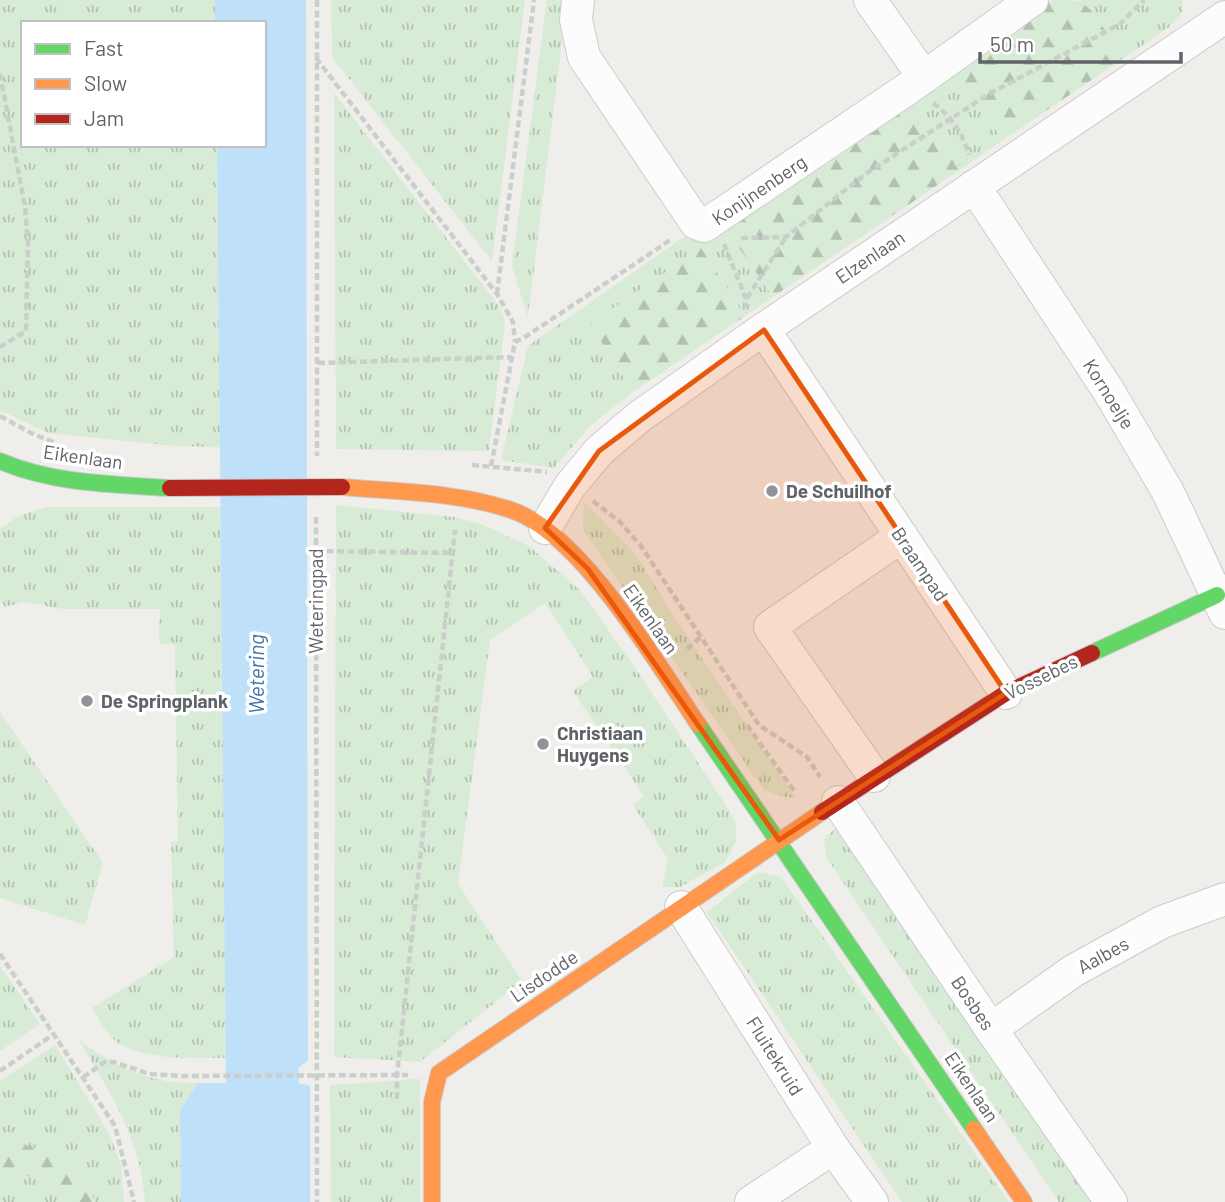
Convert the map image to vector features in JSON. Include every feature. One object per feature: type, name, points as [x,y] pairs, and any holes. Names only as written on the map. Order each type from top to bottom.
[{"type":"street","name":"Konijnenberg","points":[[578,0],[576,20],[584,57],[710,228],[1032,0]]},
{"type":"street","points":[[870,0],[917,81]]},
{"type":"street","name":"Elzenlaan","points":[[545,528],[570,486],[599,452],[639,417],[1217,19]]},
{"type":"street","name":"Kornoelje","points":[[974,186],[1108,390],[1168,492],[1221,604]]},
{"type":"street","name":"Braampad","points":[[758,334],[902,536],[1006,693]]},
{"type":"street","name":"Eikenlaan","points":[[0,461],[15,468],[77,481],[170,488],[342,487],[460,498],[513,510],[545,528],[588,569],[628,621],[1024,1202]]},
{"type":"street","points":[[874,776],[770,627],[902,536]]},
{"type":"street","name":"Vossebes","points":[[779,841],[874,776],[1006,693],[1221,604]]},
{"type":"street","name":"Bosbes","points":[[826,810],[990,1029],[1111,1202]]},
{"type":"street","name":"Lisdodde","points":[[439,1073],[779,841]]},
{"type":"street","name":"Aalbes","points":[[990,1029],[1073,971],[1107,952],[1162,922],[1225,899]]},
{"type":"street","name":"Fluitekruid","points":[[681,908],[834,1148],[872,1202]]},
{"type":"street","points":[[432,1202],[432,1102],[439,1073]]},
{"type":"street","points":[[751,1202],[834,1148]]},
{"type":"path","points":[[317,0],[317,457]]},
{"type":"path","points":[[497,294],[534,0]]},
{"type":"path","points":[[746,299],[786,237],[867,173],[989,94],[1120,24],[1144,0]]},
{"type":"path","points":[[317,58],[497,294],[513,322],[515,342],[492,466]]},
{"type":"path","points":[[0,75],[25,207],[28,243],[26,331],[0,347]]},
{"type":"path","points":[[917,81],[961,132],[975,171],[974,186]]},
{"type":"path","points":[[515,342],[710,228],[786,237]]},
{"type":"path","points":[[710,228],[746,299],[746,321],[758,334]]},
{"type":"path","points":[[318,363],[511,357]]},
{"type":"path","points":[[397,1101],[397,1076],[460,498]]},
{"type":"path","name":"Weteringpad","points":[[316,511],[317,1202]]},
{"type":"path","points":[[316,551],[452,553]]},
{"type":"path","points":[[678,657],[702,636]]},
{"type":"path","points":[[747,724],[826,810]]},
{"type":"path","points":[[0,954],[116,1126],[134,1202]]},
{"type":"path","points":[[0,1071],[54,1034]]},
{"type":"path","points":[[83,1077],[106,1062],[114,1062],[149,1074],[397,1076],[439,1073]]},
{"type":"highlighted area","points":[[764,330],[1006,693],[779,840],[588,569],[545,528],[599,451]]},
{"type":"green space","points":[[0,0],[215,0],[215,21],[21,21],[21,147],[217,147],[220,447],[174,446],[48,433],[0,410]]},
{"type":"green space","points":[[331,0],[525,0],[492,261],[332,57]]},
{"type":"green space","points":[[547,0],[567,0],[528,317],[512,266]]},
{"type":"green space","points":[[1052,0],[1077,1],[1087,7],[1104,28],[1118,62],[1003,140],[951,68]]},
{"type":"green space","points":[[1077,0],[1183,0],[1182,12],[1169,27],[1118,62],[1102,28]]},
{"type":"green space","points":[[951,68],[1003,140],[961,169],[910,95]]},
{"type":"green space","points":[[334,93],[500,307],[505,323],[489,451],[336,449]]},
{"type":"green space","points":[[910,95],[961,169],[773,297],[722,223]]},
{"type":"green space","points":[[722,223],[773,297],[745,316],[701,248],[590,324],[633,392],[590,426],[554,468],[501,460],[528,346],[691,232]]},
{"type":"green space","points":[[701,248],[745,316],[633,392],[590,324]]},
{"type":"green space","points":[[584,502],[636,555],[671,612],[796,798],[764,790],[583,530]]},
{"type":"green space","points":[[336,505],[454,517],[481,524],[529,546],[580,590],[636,669],[736,823],[736,841],[725,862],[680,887],[662,887],[668,859],[633,805],[644,796],[573,691],[593,677],[545,603],[490,640],[458,884],[522,981],[420,1062],[334,1057]]},
{"type":"green space","points":[[46,507],[221,507],[226,1058],[174,1057],[135,1051],[113,1039],[92,1008],[174,957],[171,842],[178,841],[175,645],[159,643],[160,609],[63,609],[24,602],[5,607],[0,599],[0,529],[20,515]]},
{"type":"green space","points":[[0,712],[103,863],[85,925],[0,898]]},
{"type":"green space","points":[[837,827],[1101,1202],[1059,1202],[826,857],[824,839]]},
{"type":"green space","points":[[758,872],[781,877],[1009,1202],[902,1202],[707,912]]},
{"type":"green space","points":[[0,966],[40,1024],[0,1051]]},
{"type":"green space","points":[[78,1039],[134,1072],[164,1081],[198,1083],[180,1110],[181,1202],[145,1202],[137,1157],[122,1117]]},
{"type":"green space","points":[[55,1045],[110,1135],[121,1166],[124,1202],[95,1202],[89,1188],[31,1146],[0,1141],[0,1081]]},
{"type":"green space","points":[[420,1079],[420,1202],[331,1202],[330,1085]]},
{"type":"green space","points":[[0,1141],[31,1146],[69,1169],[89,1188],[95,1202],[72,1202],[58,1188],[49,1184],[0,1171]]},
{"type":"green space","points":[[0,1171],[49,1184],[58,1188],[72,1202],[0,1202]]},
{"type":"water","name":"Wetering","points":[[215,0],[306,0],[308,1061],[298,1068],[299,1083],[310,1086],[310,1202],[181,1202],[180,1110],[198,1083],[226,1083],[217,147],[266,147],[266,21],[215,21]]},
{"type":"traffic: fast","points":[[0,461],[20,469],[62,479],[170,488]]},
{"type":"traffic: fast","points":[[1092,653],[1217,595]]},
{"type":"traffic: fast","points":[[698,724],[974,1129]]},
{"type":"traffic: slow","points":[[342,487],[470,500],[511,510],[537,523],[564,544],[615,603],[698,724]]},
{"type":"traffic: slow","points":[[432,1202],[432,1102],[439,1073],[822,812]]},
{"type":"traffic: slow","points":[[974,1129],[1024,1202]]},
{"type":"traffic: jam","points":[[170,488],[342,487]]},
{"type":"traffic: jam","points":[[822,812],[1006,693],[1092,653]]},
{"type":"place","name":"De Schuilhof","points":[[772,491]]},
{"type":"place","name":"De Springplank","points":[[87,701]]},
{"type":"place","name":"Christiaan Huygens","points":[[543,744]]}]
